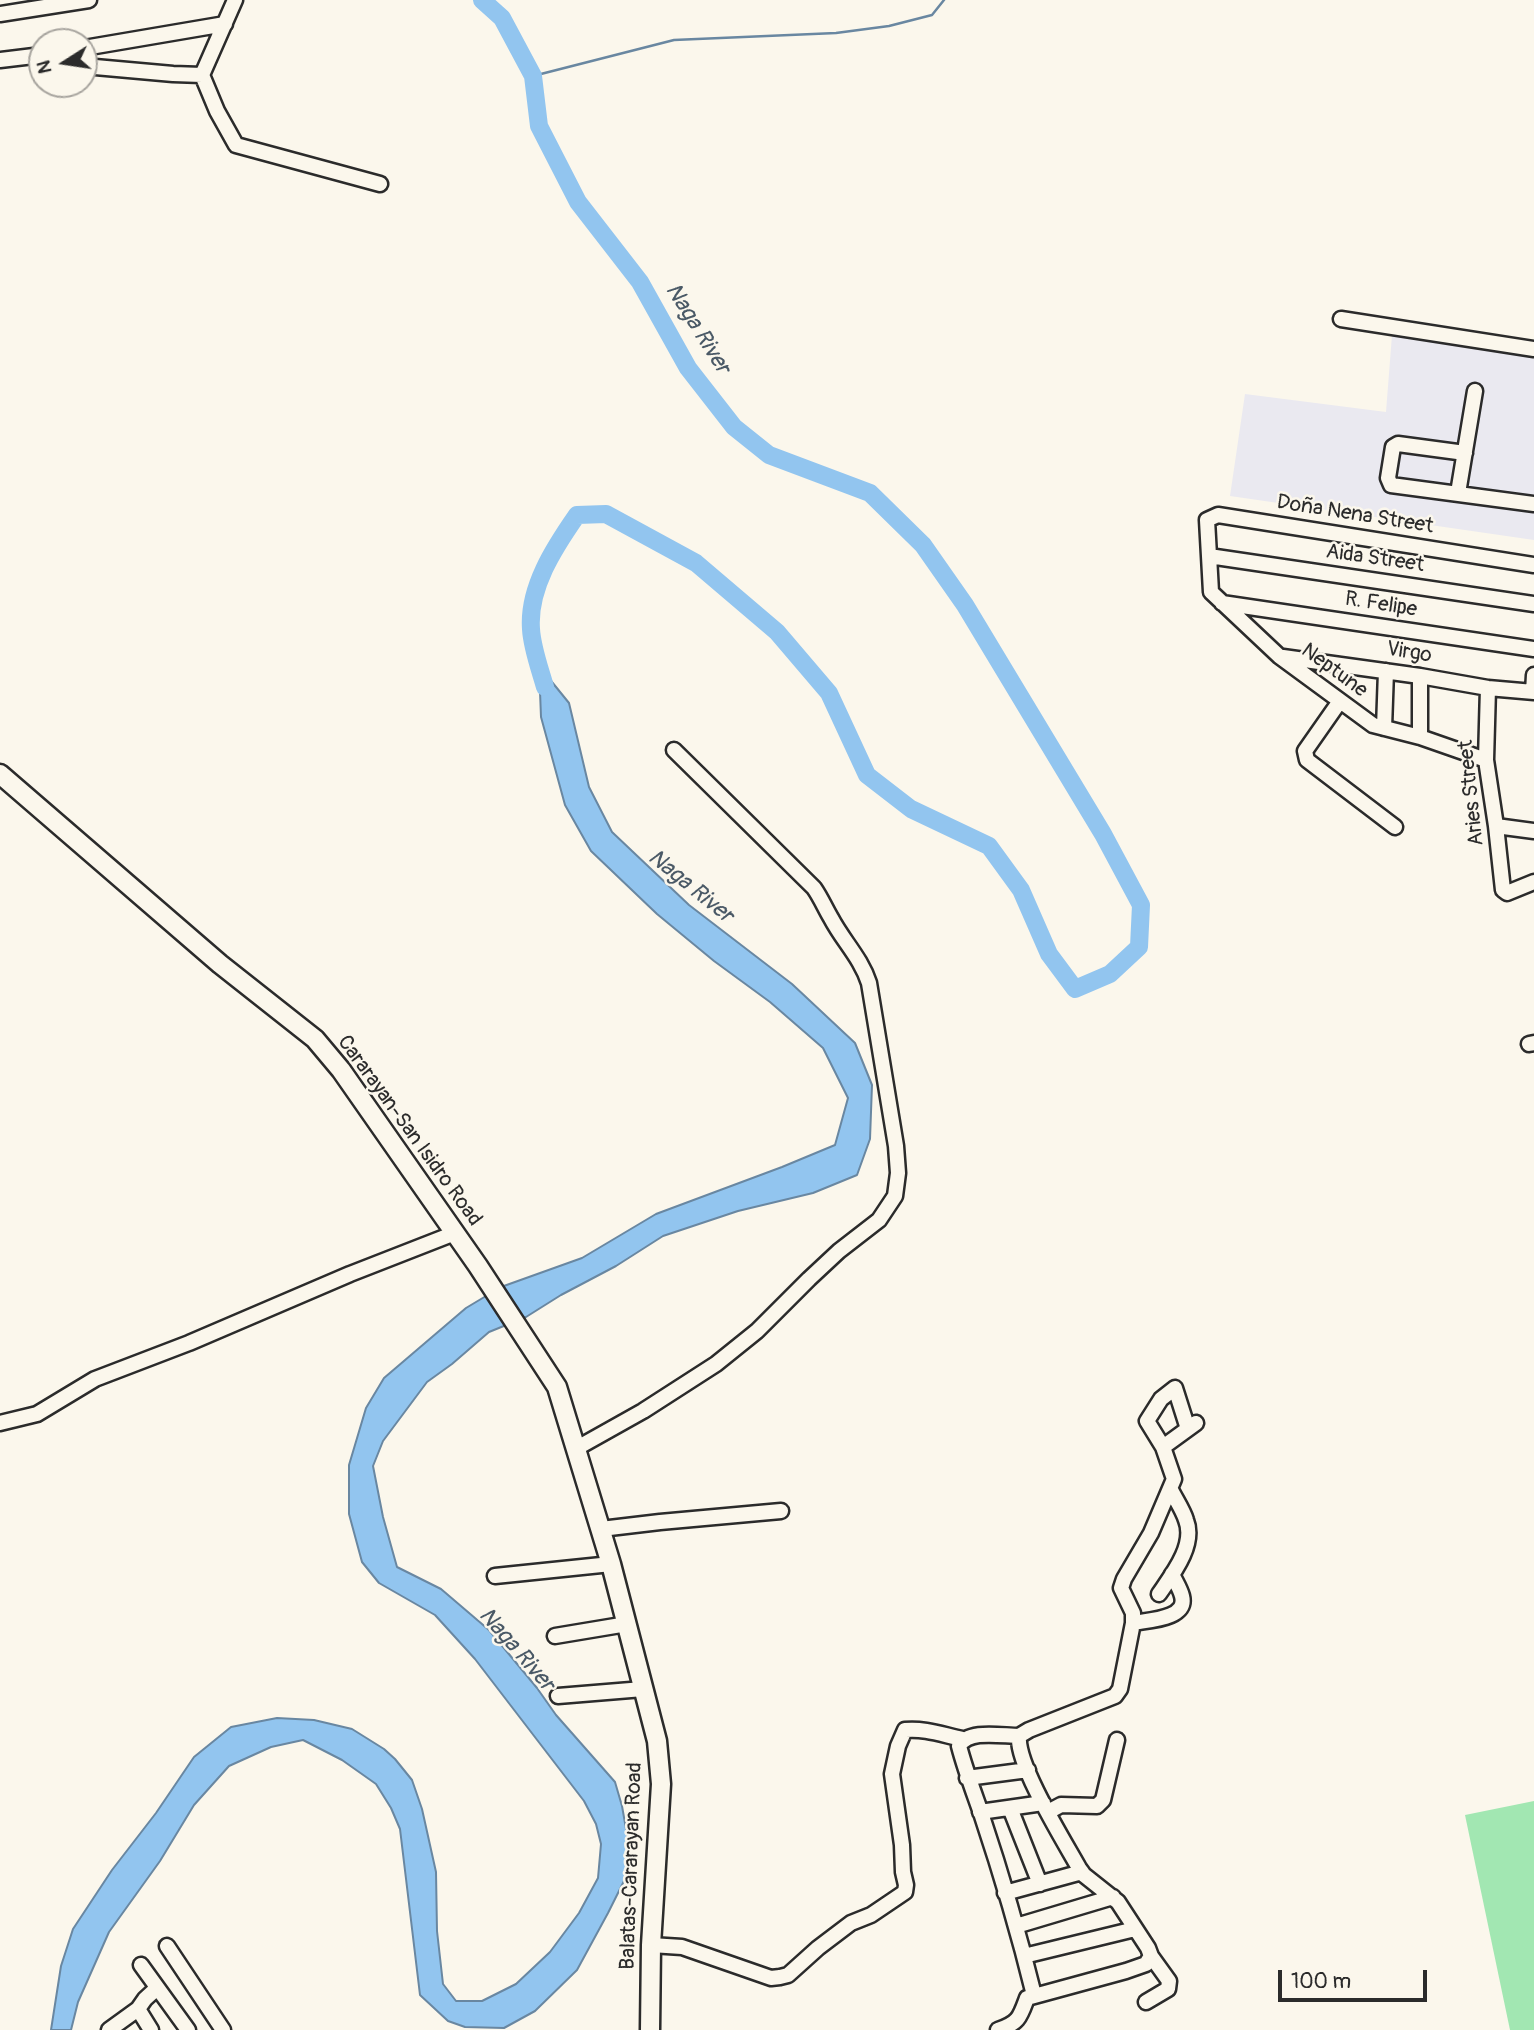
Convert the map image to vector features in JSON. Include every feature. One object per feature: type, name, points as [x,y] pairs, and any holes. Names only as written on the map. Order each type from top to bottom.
[{"type":"main road","name":"Cararayan-San Isidro Road","points":[[0,774],[220,964],[314,1039],[341,1070],[478,1266],[557,1387],[601,1529],[627,1625]]},
{"type":"main road","name":"Balatas-Cararayan Road","points":[[627,1625],[657,1741],[661,1784],[651,1945],[650,2030]]},
{"type":"street","points":[[0,14],[89,0]]},
{"type":"street","points":[[235,0],[202,75],[217,111],[236,145],[380,184]]},
{"type":"street","points":[[98,46],[225,24]]},
{"type":"street","points":[[0,60],[28,56]]},
{"type":"street","points":[[98,67],[202,75]]},
{"type":"street","points":[[1341,319],[1534,349]]},
{"type":"street","points":[[1458,493],[1475,391]]},
{"type":"street","points":[[1465,453],[1398,444],[1393,447],[1388,478],[1391,485],[1534,504]]},
{"type":"street","name":"Doña Nena Street","points":[[1209,556],[1207,520],[1218,515],[1534,565]]},
{"type":"street","name":"Neptune","points":[[1209,556],[1211,592],[1279,656],[1340,701],[1373,725],[1420,737],[1486,760]]},
{"type":"street","name":"Aida Street","points":[[1209,556],[1534,604]]},
{"type":"street","name":"R. Felipe","points":[[1222,603],[1534,649]]},
{"type":"street","name":"Virgo","points":[[1279,656],[1488,688],[1533,692]]},
{"type":"street","points":[[1384,728],[1386,671]]},
{"type":"street","points":[[1420,676],[1420,737]]},
{"type":"street","points":[[1533,692],[1534,676]]},
{"type":"street","name":"Aries Street","points":[[1488,688],[1486,760],[1503,890],[1507,893],[1534,882]]},
{"type":"street","points":[[1340,701],[1305,751],[1307,760],[1395,827]]},
{"type":"street","points":[[577,1448],[643,1411],[716,1364],[757,1331],[809,1279],[879,1220],[895,1196],[898,1173],[892,1113],[869,983],[863,967],[814,888],[674,750]]},
{"type":"street","points":[[1496,826],[1534,831]]},
{"type":"street","points":[[0,1423],[37,1414],[95,1378],[189,1343],[350,1274],[455,1233]]},
{"type":"street","points":[[651,1945],[682,1947],[771,1978],[788,1975],[851,1923],[871,1915],[905,1892],[902,1845],[892,1774],[898,1746],[905,1730],[931,1731],[963,1739],[972,1736],[1019,1736],[1115,1696],[1120,1689],[1133,1623],[1133,1614],[1121,1588],[1151,1533],[1174,1479],[1163,1447],[1147,1421],[1161,1399],[1175,1388],[1192,1426],[1163,1447]]},
{"type":"street","points":[[1159,1594],[1172,1574],[1189,1533],[1187,1521],[1171,1490]]},
{"type":"street","points":[[601,1529],[781,1511]]},
{"type":"street","points":[[495,1577],[611,1564]]},
{"type":"street","points":[[1133,1623],[1172,1616],[1181,1608],[1183,1598],[1172,1574]]},
{"type":"street","points":[[555,1636],[627,1625]]},
{"type":"street","points":[[558,1696],[643,1689]]},
{"type":"street","points":[[1019,1736],[1018,1745],[1028,1770],[1082,1872],[1118,1902],[1169,1981],[1168,1989],[1146,2002]]},
{"type":"street","points":[[963,1739],[958,1746],[1016,1926],[1034,1995]]},
{"type":"street","points":[[980,1812],[1061,1805],[1097,1806],[1103,1800],[1117,1740]]},
{"type":"street","points":[[967,1778],[1028,1770]]},
{"type":"street","points":[[1010,1808],[1040,1884]]},
{"type":"street","points":[[1005,1893],[1082,1872]]},
{"type":"street","points":[[1016,1926],[1113,1897]]},
{"type":"street","points":[[1024,1956],[1135,1929]]},
{"type":"street","points":[[167,1946],[223,2030]]},
{"type":"street","points":[[998,2030],[1011,2026],[1021,2016],[1027,1998],[1126,1971],[1146,1964],[1151,1956]]},
{"type":"street","points":[[141,1965],[188,2030]]},
{"type":"street","points":[[109,2030],[138,2009],[145,1998],[158,1988]]},
{"type":"street","points":[[138,2009],[151,2030]]},
{"type":"shaded area","points":[[1392,335],[1534,358],[1534,540],[1230,496],[1245,394],[1386,412]]},
{"type":"green space","points":[[1534,1801],[1534,2030],[1510,2030],[1465,1815]]},
{"type":"water","points":[[539,666],[569,703],[589,787],[612,832],[689,905],[792,984],[855,1043],[872,1085],[870,1139],[857,1175],[813,1193],[738,1211],[663,1236],[526,1317],[489,1332],[427,1382],[383,1441],[373,1466],[397,1567],[441,1589],[489,1630],[556,1715],[615,1782],[628,1840],[630,1869],[577,1970],[535,2011],[504,2028],[465,2027],[448,2021],[420,1995],[400,1829],[376,1784],[342,1760],[303,1740],[271,1747],[229,1766],[194,1805],[160,1861],[109,1932],[78,2002],[71,2030],[51,2030],[61,1966],[73,1929],[194,1757],[231,1727],[277,1718],[314,1720],[352,1729],[395,1759],[412,1780],[422,1809],[436,1872],[437,1931],[443,1984],[456,2001],[482,2001],[516,1984],[550,1952],[579,1913],[598,1878],[601,1844],[596,1824],[584,1801],[475,1659],[435,1615],[379,1583],[362,1562],[349,1514],[349,1465],[366,1408],[384,1378],[466,1308],[501,1287],[582,1258],[656,1214],[835,1145],[848,1098],[823,1048],[770,1002],[657,914],[591,851],[565,805],[541,717]]},
{"type":"waterway","name":"Naga River","points":[[482,0],[502,18],[533,76],[539,126],[578,202],[640,282],[688,368],[734,427],[769,455],[870,493],[923,545],[965,605],[1103,834],[1141,905],[1139,947],[1110,974],[1075,989],[1049,954],[1021,890],[989,846],[911,809],[867,775],[829,693],[777,632],[696,563],[606,514],[577,515],[544,569],[538,584],[531,614],[531,629],[545,687]]},
{"type":"waterway","points":[[533,76],[674,40],[836,33],[889,26],[932,15],[944,0]]}]
